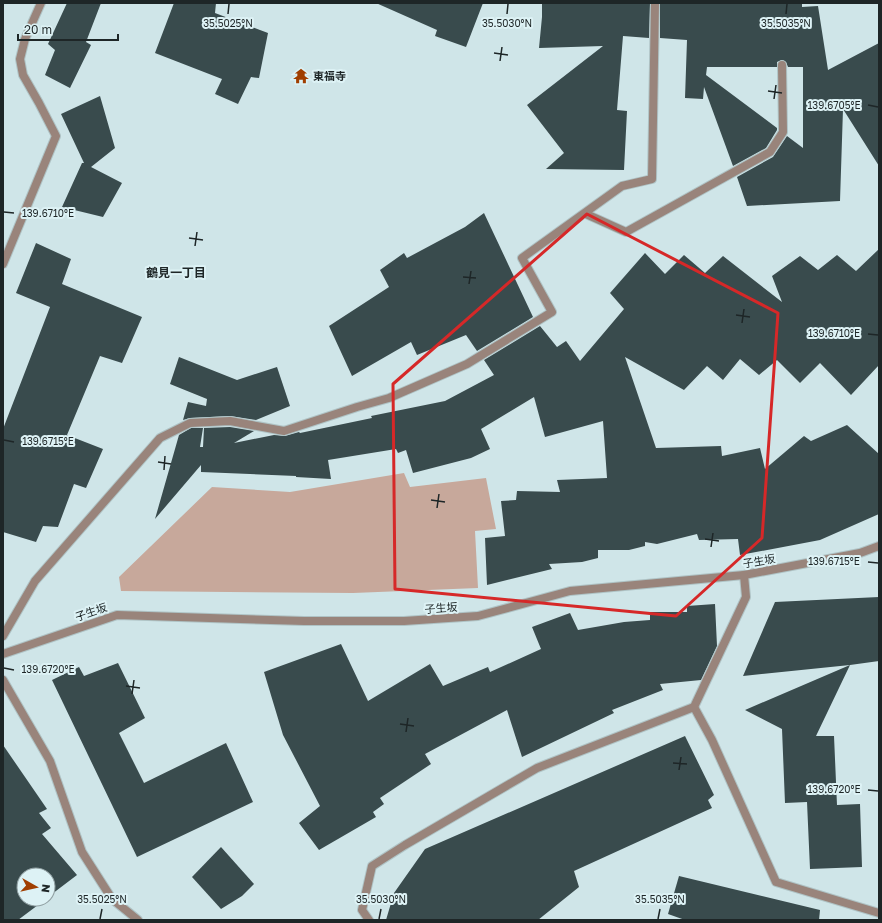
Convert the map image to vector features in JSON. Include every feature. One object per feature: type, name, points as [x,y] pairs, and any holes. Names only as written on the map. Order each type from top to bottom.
[{"type":"street","points":[[3,264],[56,136],[39,103],[22,75],[20,59],[25,39],[41,3]]},
{"type":"street","points":[[3,636],[35,581],[160,438],[190,423],[230,421],[284,431],[356,407],[389,398],[467,364],[552,312],[522,258],[586,214],[622,186],[652,179],[655,3]]},
{"type":"street","points":[[586,214],[626,232],[770,152],[782,132],[782,66]]},
{"type":"street","name":"子生坂","points":[[3,654],[118,615],[304,621],[404,621],[478,616],[570,591],[744,575],[860,553],[879,546]]},
{"type":"street","points":[[369,920],[362,910],[372,866],[405,845],[537,768],[694,707],[746,597],[744,575]]},
{"type":"street","points":[[3,680],[50,761],[82,852],[112,899],[138,920]]},
{"type":"street","points":[[694,707],[712,740],[776,882],[879,913]]},
{"type":"highlighted area","points":[[587,214],[778,313],[762,538],[676,616],[395,589],[393,384]]},
{"type":"shaded area","points":[[404,473],[410,487],[486,478],[496,529],[475,531],[478,588],[353,593],[121,591],[119,577],[212,487],[290,492]]},
{"type":"building","points":[[67,3],[101,3],[86,42],[91,45],[70,88],[45,75],[55,50],[48,44]]},
{"type":"building","points":[[174,3],[216,3],[215,13],[268,33],[259,78],[251,77],[238,104],[215,94],[222,79],[155,53]]},
{"type":"building","points":[[376,3],[483,3],[466,47],[435,36],[437,30]]},
{"type":"building","points":[[542,3],[650,3],[649,38],[623,36],[617,110],[627,111],[624,170],[546,169],[564,153],[527,105],[603,46],[539,48]]},
{"type":"building","points":[[660,3],[802,3],[802,7],[818,6],[828,70],[879,43],[879,166],[843,109],[840,201],[747,206],[737,177],[773,157],[787,136],[803,148],[803,67],[788,67],[786,62],[782,60],[777,62],[777,67],[707,67],[706,75],[777,128],[766,148],[733,166],[704,87],[703,99],[685,98],[687,40],[660,38]]},
{"type":"building","points":[[100,96],[115,148],[91,167],[122,183],[103,217],[62,207],[82,163],[84,163],[61,114]]},
{"type":"building","points":[[484,213],[533,317],[477,351],[466,335],[417,355],[411,342],[352,376],[329,326],[389,287],[380,270],[404,253],[407,258],[465,227]]},
{"type":"building","points":[[36,243],[71,259],[62,284],[142,317],[122,363],[100,356],[67,435],[103,449],[86,488],[74,484],[58,527],[43,526],[36,542],[3,532],[3,429],[50,307],[16,293]]},
{"type":"building","points":[[879,249],[879,365],[851,395],[820,363],[800,383],[777,360],[759,375],[740,359],[723,380],[707,366],[684,390],[625,357],[656,448],[721,446],[722,456],[760,448],[765,469],[804,436],[811,441],[847,425],[879,454],[879,514],[820,540],[740,555],[738,539],[699,540],[697,534],[657,544],[645,542],[645,546],[629,550],[598,550],[598,558],[582,562],[549,564],[552,569],[487,585],[485,538],[505,536],[501,501],[516,500],[517,491],[560,492],[557,480],[607,478],[603,421],[545,437],[534,397],[481,429],[490,449],[471,458],[413,473],[406,450],[398,453],[396,449],[328,460],[331,479],[201,472],[201,465],[155,519],[179,435],[191,428],[203,428],[200,447],[203,447],[204,428],[230,427],[254,431],[234,443],[274,435],[285,436],[445,401],[494,375],[484,360],[540,326],[557,347],[566,341],[580,361],[624,309],[610,293],[645,253],[665,274],[684,255],[705,273],[723,256],[782,302],[772,276],[800,256],[818,270],[837,255],[856,271]]},
{"type":"building","points":[[179,357],[237,380],[277,367],[290,406],[256,420],[230,416],[190,418],[183,420],[188,402],[206,406],[207,399],[170,384]]},
{"type":"building","points":[[879,597],[879,661],[743,676],[775,602]]},
{"type":"building","points":[[715,604],[717,646],[701,680],[660,684],[663,690],[612,710],[614,713],[522,757],[507,710],[425,754],[431,764],[380,798],[384,804],[373,812],[376,817],[319,850],[299,823],[320,806],[283,735],[264,672],[341,644],[368,701],[430,664],[443,686],[488,667],[490,672],[541,649],[532,627],[570,613],[578,630],[624,622],[650,620],[650,612],[687,612],[687,606]]},
{"type":"building","points":[[118,663],[145,718],[119,733],[144,783],[226,743],[253,802],[137,857],[52,680],[79,667],[84,676]]},
{"type":"building","points":[[850,665],[816,736],[834,736],[837,805],[860,804],[862,867],[810,869],[807,802],[785,803],[782,729],[745,710]]},
{"type":"building","points":[[685,736],[714,795],[708,800],[712,808],[574,871],[579,887],[538,920],[386,920],[394,893],[425,849]]},
{"type":"building","points":[[3,745],[47,809],[39,813],[51,828],[42,834],[77,875],[56,891],[56,867],[16,867],[16,907],[35,907],[18,920],[3,920]]},
{"type":"building","points":[[221,847],[254,884],[242,896],[221,909],[192,877]]},
{"type":"building","points":[[679,876],[820,910],[819,920],[685,920],[668,914]]},
{"type":"place","name":"東福寺","points":[[301,76]]},
{"type":"district","name":"鶴見一丁目","points":[[176,273]]}]
